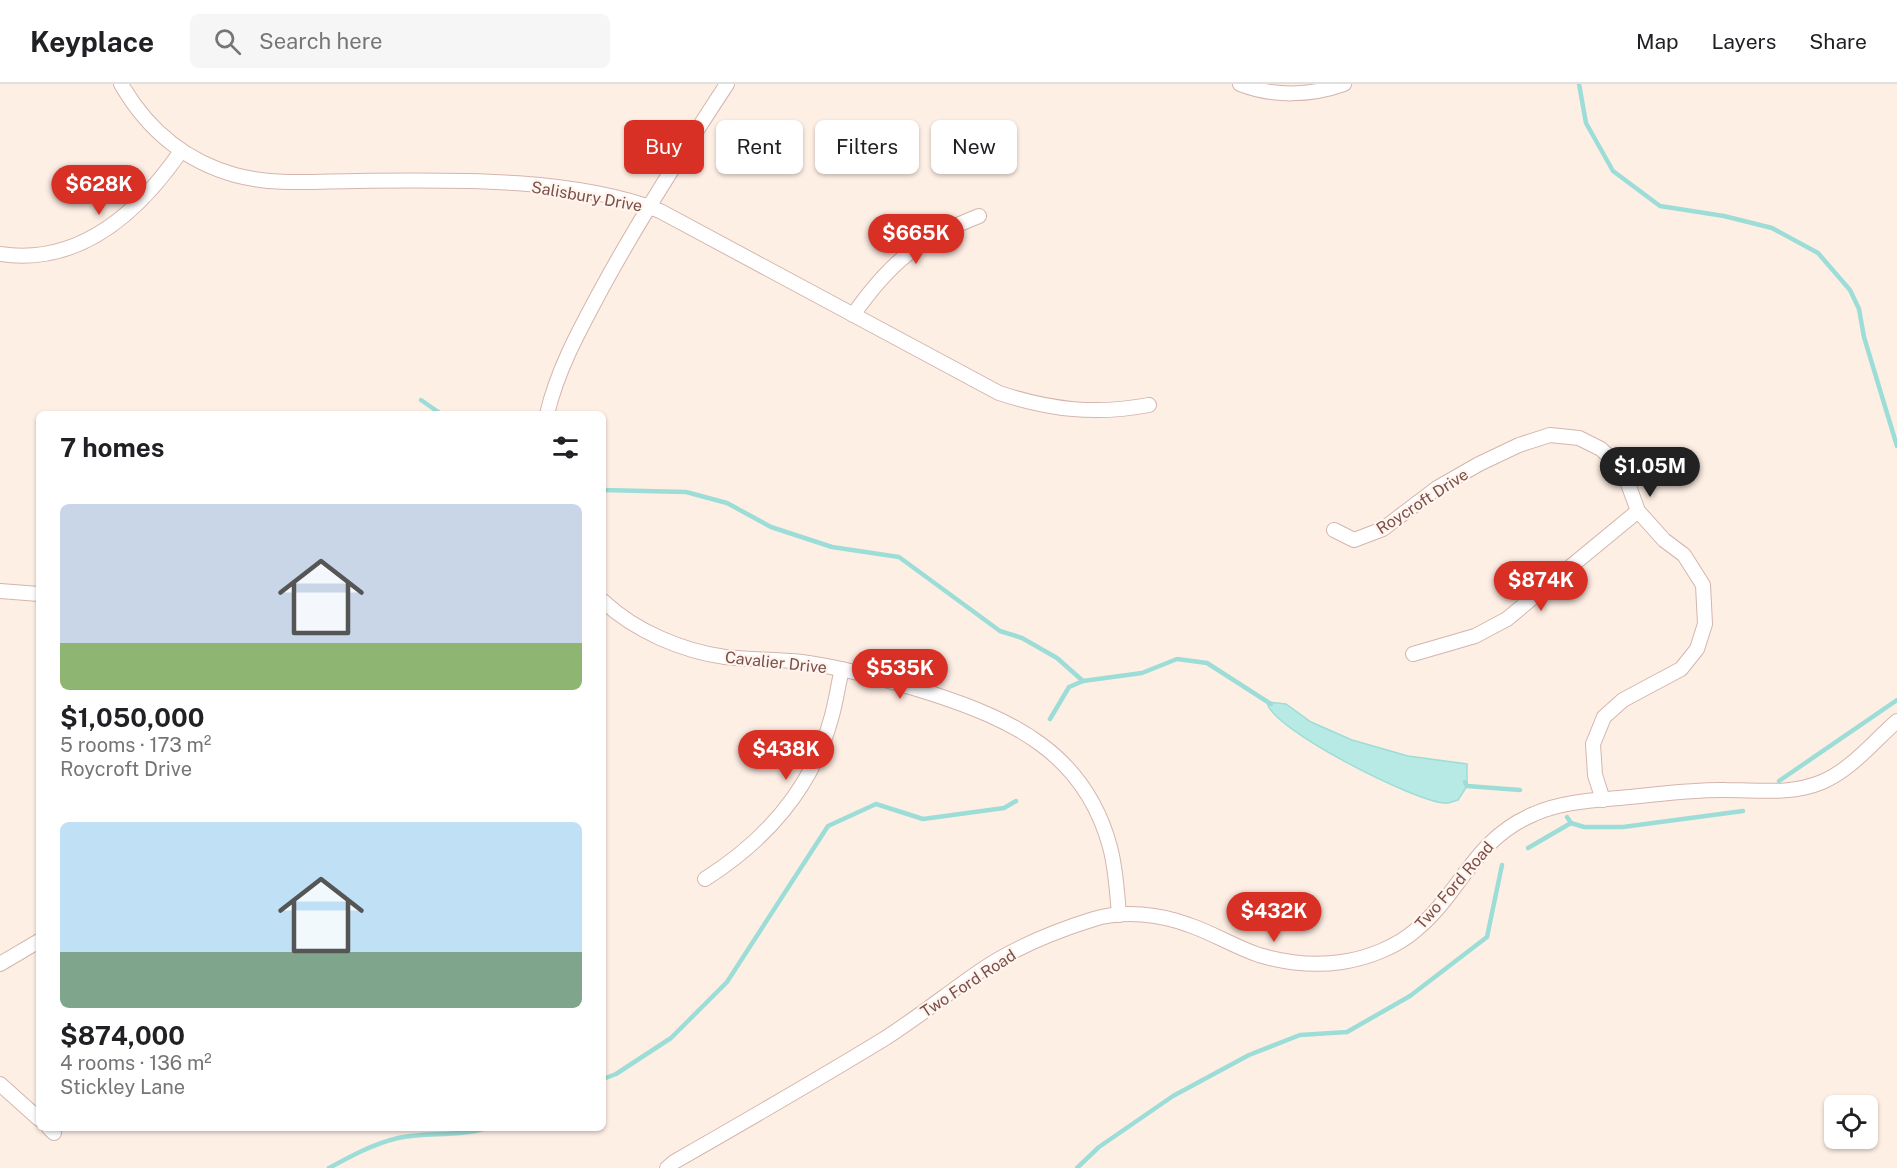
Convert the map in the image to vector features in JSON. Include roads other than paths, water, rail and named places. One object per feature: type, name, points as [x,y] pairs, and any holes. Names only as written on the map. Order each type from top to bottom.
[{"type":"street","name":"Salisbury Drive","points":[[121,84],[145,119],[181,151],[212,167],[237,175],[262,180],[508,183],[626,200],[648,207],[759,263],[999,393],[1056,408],[1095,411],[1122,410],[1149,405]]},
{"type":"street","points":[[548,411],[552,393],[571,346],[648,207],[727,84]]},
{"type":"street","points":[[1240,84],[1284,93],[1310,93],[1344,84]]},
{"type":"street","points":[[0,254],[32,256],[55,252],[78,246],[99,235],[121,220],[143,199],[164,176],[181,151]]},
{"type":"street","points":[[854,315],[871,290],[910,250],[934,236],[979,216]]},
{"type":"street","name":"Roycroft Drive","points":[[1334,530],[1354,540],[1383,529],[1437,488],[1479,464],[1518,445],[1550,435],[1579,438],[1601,449],[1623,470],[1638,511],[1664,540],[1684,555],[1703,585],[1705,624],[1697,649],[1682,669],[1623,700],[1604,717],[1593,744],[1595,775],[1603,800]]},
{"type":"street","points":[[1413,654],[1476,636],[1508,620],[1638,511]]},
{"type":"street","points":[[0,591],[36,594]]},
{"type":"street","name":"Cavalier Drive","points":[[606,606],[653,634],[702,653],[802,662],[842,669],[895,682],[961,704],[1000,718],[1021,730],[1047,748],[1063,763],[1079,783],[1100,820],[1114,866],[1119,915]]},
{"type":"street","points":[[705,879],[750,847],[775,823],[807,777],[821,749],[831,719],[842,669]]},
{"type":"street","name":"Two Ford Road","points":[[667,1168],[884,1039],[981,970],[1042,939],[1091,920],[1119,915],[1167,918],[1255,953],[1287,962],[1312,964],[1341,962],[1390,946],[1416,931],[1433,914],[1487,846],[1516,823],[1536,813],[1557,806],[1603,800],[1690,792],[1724,790],[1779,792],[1802,788],[1836,775],[1854,762],[1897,721]]},
{"type":"street","points":[[0,964],[36,943]]},
{"type":"street","points":[[0,1084],[36,1116]]},
{"type":"water","points":[[1267,702],[1286,704],[1311,722],[1352,740],[1408,756],[1467,764],[1467,786],[1458,800],[1448,803],[1405,790],[1316,745],[1291,729],[1274,714]]},
{"type":"waterway","points":[[1579,84],[1586,123],[1613,171],[1660,206],[1724,216],[1772,228],[1818,253],[1850,290],[1859,309],[1864,337],[1897,446]]},
{"type":"waterway","points":[[421,400],[437,411]]},
{"type":"waterway","points":[[606,490],[686,492],[727,503],[771,527],[832,547],[899,557],[1000,631],[1022,638],[1057,658],[1083,681]]},
{"type":"waterway","points":[[1050,719],[1069,687],[1083,681],[1142,673],[1177,659],[1207,663],[1271,704]]},
{"type":"waterway","points":[[1779,781],[1897,700]]},
{"type":"waterway","points":[[1465,782],[1467,786],[1520,790]]},
{"type":"waterway","points":[[606,1078],[616,1074],[671,1038],[727,982],[828,826],[876,804],[923,819],[1004,808],[1016,801]]},
{"type":"waterway","points":[[1567,817],[1571,823],[1584,827],[1623,827],[1743,811]]},
{"type":"waterway","points":[[1528,848],[1571,823]]},
{"type":"waterway","points":[[1077,1168],[1099,1147],[1173,1096],[1249,1055],[1300,1035],[1347,1032],[1410,996],[1487,937],[1502,865]]},
{"type":"waterway","points":[[329,1168],[371,1147],[398,1138],[476,1131]]}]
